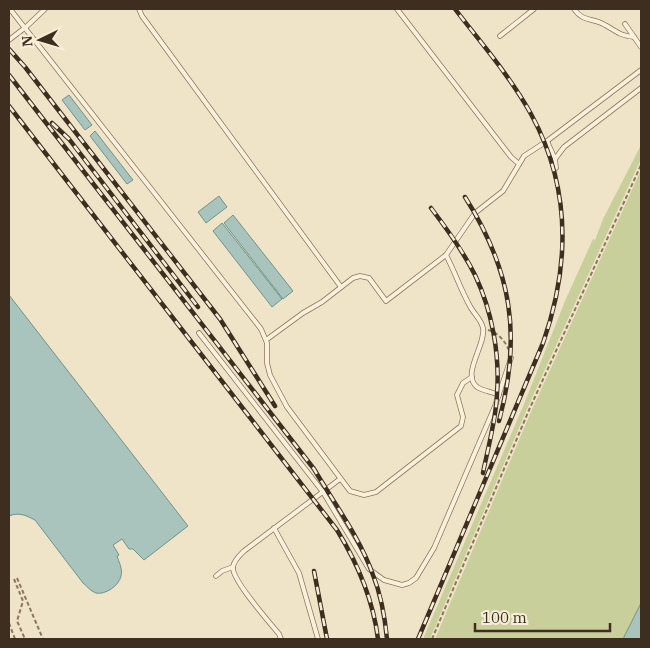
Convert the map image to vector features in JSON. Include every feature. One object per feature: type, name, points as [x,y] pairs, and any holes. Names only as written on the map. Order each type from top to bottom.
[{"type":"lane","points":[[10,9],[251,315],[266,340],[267,363],[270,376],[287,406],[350,491],[364,495],[376,492],[461,426],[463,417],[457,395],[463,384],[472,377]]},
{"type":"lane","points":[[9,40],[45,9]]},
{"type":"lane","points":[[139,9],[147,24],[341,286]]},
{"type":"lane","points":[[396,9],[511,157],[519,164]]},
{"type":"lane","points":[[500,36],[534,9]]},
{"type":"lane","points":[[574,9],[579,16],[604,24],[616,34],[634,37]]},
{"type":"lane","points":[[625,24],[641,47]]},
{"type":"lane","points":[[266,340],[303,313],[322,302],[352,278],[360,276],[369,278],[386,301],[446,255],[471,217],[503,191],[524,156],[547,141],[641,70]]},
{"type":"lane","points":[[555,159],[564,147],[641,88]]},
{"type":"lane","points":[[547,141],[555,159],[556,168]]},
{"type":"lane","points":[[446,255],[483,329],[481,344],[471,370],[472,377],[478,387],[499,395]]},
{"type":"lane","points":[[199,332],[323,492],[349,534],[364,563],[373,573],[395,584],[409,583],[416,578],[434,548],[499,395],[511,358]]},
{"type":"lane","points":[[281,639],[239,584],[233,566],[236,559],[244,551],[340,479]]},
{"type":"lane","points":[[274,528],[299,573],[318,639]]},
{"type":"lane","points":[[216,576],[233,566]]},
{"type":"path","points":[[432,639],[529,410],[641,165]]},
{"type":"path","points":[[483,329],[493,331],[502,339],[507,345],[511,358]]},
{"type":"path","points":[[18,578],[44,639]]},
{"type":"path","points":[[14,579],[23,601],[17,621],[25,639]]},
{"type":"path","points":[[9,623],[16,639]]},
{"type":"green space","points":[[641,145],[641,159],[527,409],[430,639],[423,639],[524,404],[565,301],[593,239],[595,240],[603,219]]},
{"type":"green space","points":[[641,170],[641,603],[623,639],[435,639],[530,414]]},
{"type":"water","points":[[69,95],[92,125],[85,130],[62,100]]},
{"type":"water","points":[[95,131],[133,180],[127,184],[90,136]]},
{"type":"water","points":[[219,196],[227,207],[206,223],[198,212]]},
{"type":"water","points":[[233,215],[293,291],[283,299],[224,223]]},
{"type":"water","points":[[222,223],[282,299],[272,307],[213,231]]},
{"type":"water","points":[[9,295],[188,526],[144,560],[133,549],[129,549],[122,539],[113,545],[119,555],[117,556],[121,574],[120,580],[115,586],[103,593],[96,593],[90,590],[83,583],[35,520],[16,514],[9,516]]},
{"type":"water","points":[[641,603],[641,639],[623,639]]},
{"type":"railway","points":[[418,639],[543,343],[552,314],[562,256],[559,198],[554,170],[544,142],[531,114],[514,86],[455,9]]},
{"type":"railway","points":[[9,49],[25,67],[220,319],[275,406]]},
{"type":"railway","points":[[9,75],[314,469],[354,534],[368,561],[384,615],[387,639]]},
{"type":"railway","points":[[9,106],[337,530],[364,582],[376,624],[378,639]]},
{"type":"railway","points":[[52,123],[69,139],[198,307]]},
{"type":"railway","points":[[465,197],[481,224],[493,251],[508,305],[511,332],[510,361],[499,421]]},
{"type":"railway","points":[[431,208],[454,240],[475,275],[486,303],[494,333],[498,379],[493,424],[483,473]]},
{"type":"railway","points":[[314,571],[327,639]]}]
